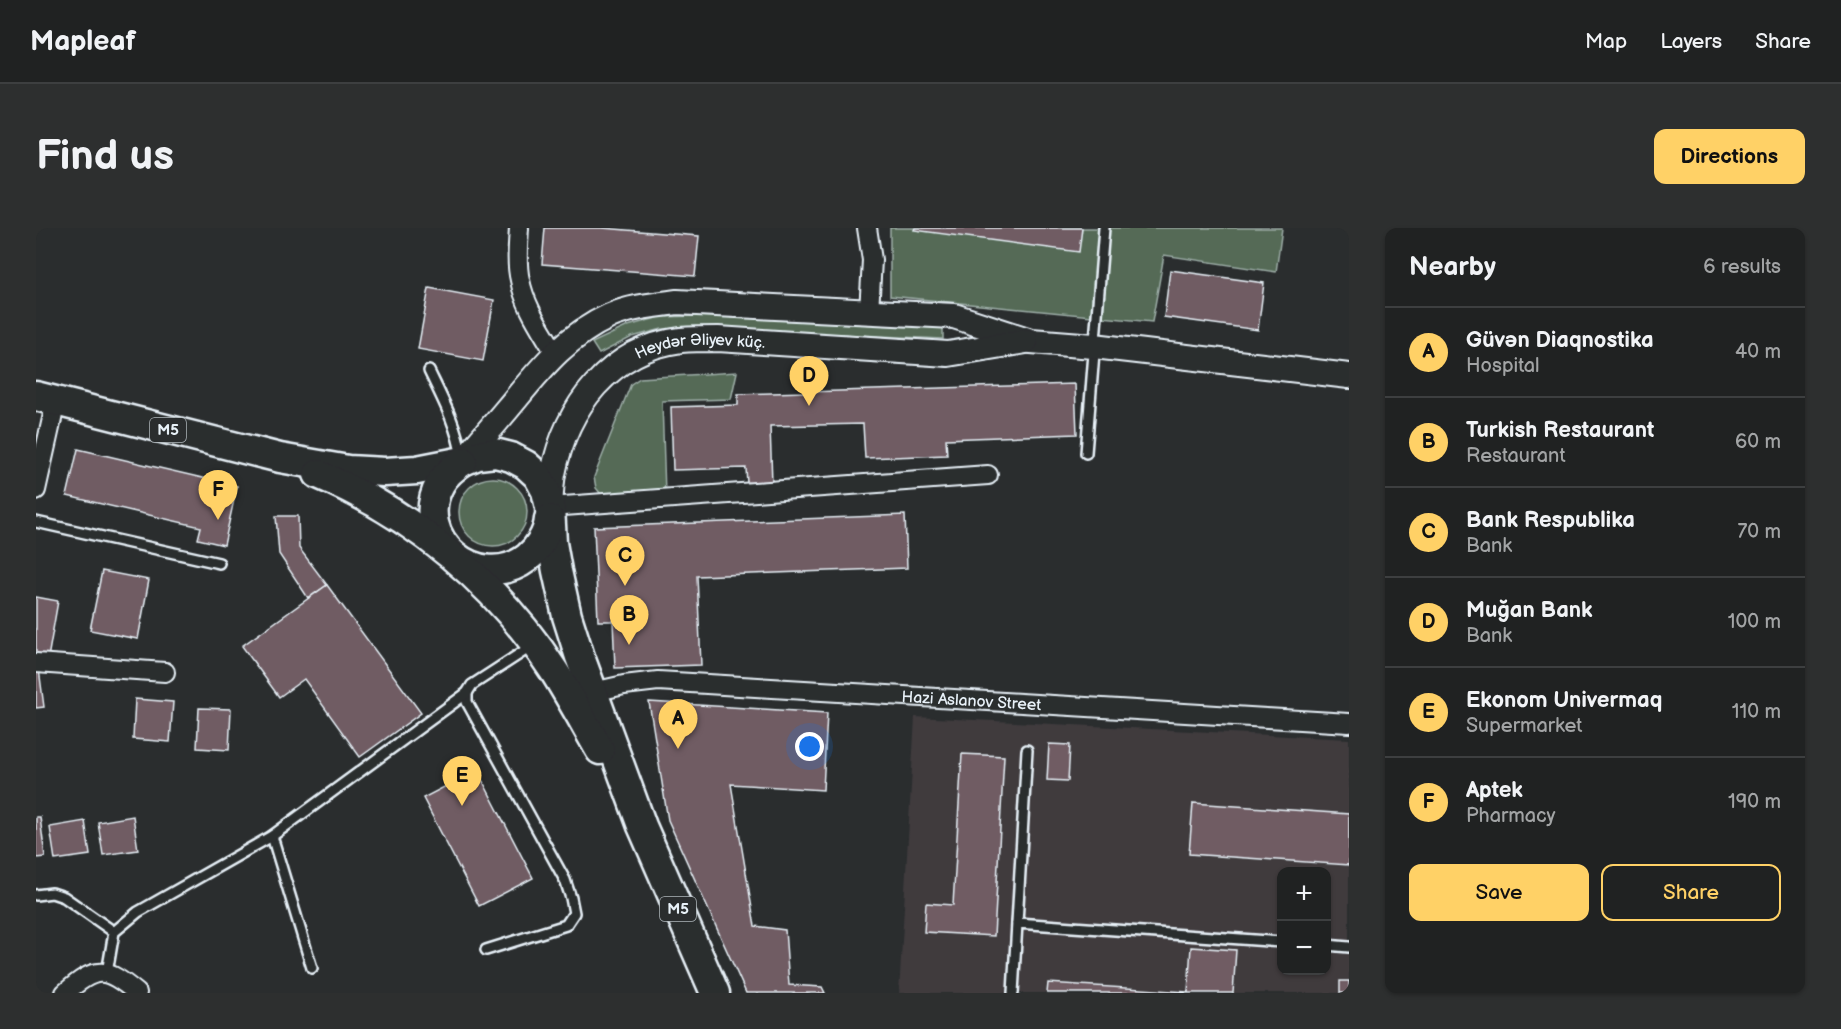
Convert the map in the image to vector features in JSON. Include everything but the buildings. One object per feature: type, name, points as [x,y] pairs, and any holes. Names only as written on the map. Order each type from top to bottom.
[{"type":"highway","name":"M5","points":[[46,398],[280,458]]},
{"type":"highway","points":[[280,458],[348,470],[385,472],[417,470],[495,453],[519,461],[538,476],[546,491],[550,507],[554,553],[567,616],[642,825]]},
{"type":"highway","points":[[280,458],[375,502],[405,520],[471,567],[488,570],[505,569],[520,563],[533,553],[543,539],[549,524],[550,507]]},
{"type":"highway","points":[[463,461],[449,471],[440,484],[434,500],[433,517],[437,533],[445,547],[494,597],[535,644],[562,684],[642,825]]},
{"type":"highway","name":"M5","points":[[642,825],[715,993]]},
{"type":"main road","points":[[463,461],[555,353],[578,333],[611,316],[642,306],[677,302],[954,316],[1031,340],[1349,376]]},
{"type":"main road","name":"Heydər Əliyev küç.","points":[[550,507],[553,474],[574,415],[590,389],[614,366],[647,349],[680,340],[718,339],[948,354],[1031,340]]},
{"type":"street","points":[[519,228],[519,279],[532,314],[555,353]]},
{"type":"street","points":[[867,228],[872,260],[869,312]]},
{"type":"street","points":[[36,490],[46,398]]},
{"type":"street","points":[[550,507],[988,475]]},
{"type":"street","points":[[36,663],[165,672]]},
{"type":"street","name":"Hazi Aslanov Street","points":[[593,692],[658,681],[1349,723]]},
{"type":"street","points":[[65,993],[92,974],[108,973],[119,978],[137,993]]},
{"type":"lane","points":[[1086,453],[1104,228]]},
{"type":"lane","points":[[429,371],[453,420],[459,436],[463,461]]},
{"type":"lane","points":[[36,522],[219,563]]},
{"type":"lane","points":[[108,973],[114,932],[138,912],[272,836],[467,693],[472,685],[535,644]]},
{"type":"lane","points":[[467,693],[467,702],[565,880],[572,898],[574,913],[566,925],[486,950]]},
{"type":"lane","points":[[1013,993],[1028,750]]},
{"type":"lane","points":[[272,836],[312,968]]},
{"type":"lane","points":[[36,895],[52,893],[64,897],[114,932]]},
{"type":"lane","points":[[1017,923],[1277,942]]},
{"type":"lane","points":[[1331,945],[1349,947]]},
{"type":"shaded area","points":[[915,717],[1349,739],[1349,993],[899,993]]},
{"type":"green space","points":[[890,228],[1282,228],[1276,272],[1164,255],[1152,322],[890,296]]},
{"type":"green space","points":[[696,316],[943,326],[943,339],[695,327],[662,329],[632,337],[599,354],[592,343],[628,326],[660,317]]},
{"type":"green space","points":[[737,372],[731,399],[662,401],[665,494],[601,494],[596,488],[594,477],[631,384],[640,378]]},
{"type":"green space","points":[[493,478],[506,481],[517,488],[524,499],[527,512],[524,525],[517,536],[506,543],[493,546],[480,543],[469,536],[462,525],[459,512],[462,499],[469,488],[480,481]]},
{"type":"place","name":"Muğan Bank","points":[[809,406]]},
{"type":"place","name":"Aptek","points":[[218,520]]},
{"type":"place","name":"Bank Respublika","points":[[625,586]]},
{"type":"place","name":"Turkish Restaurant","points":[[629,645]]},
{"type":"place","name":"Güvən Diaqnostika","points":[[678,749]]},
{"type":"place","name":"Ekonom Univermaq","points":[[462,806]]}]
